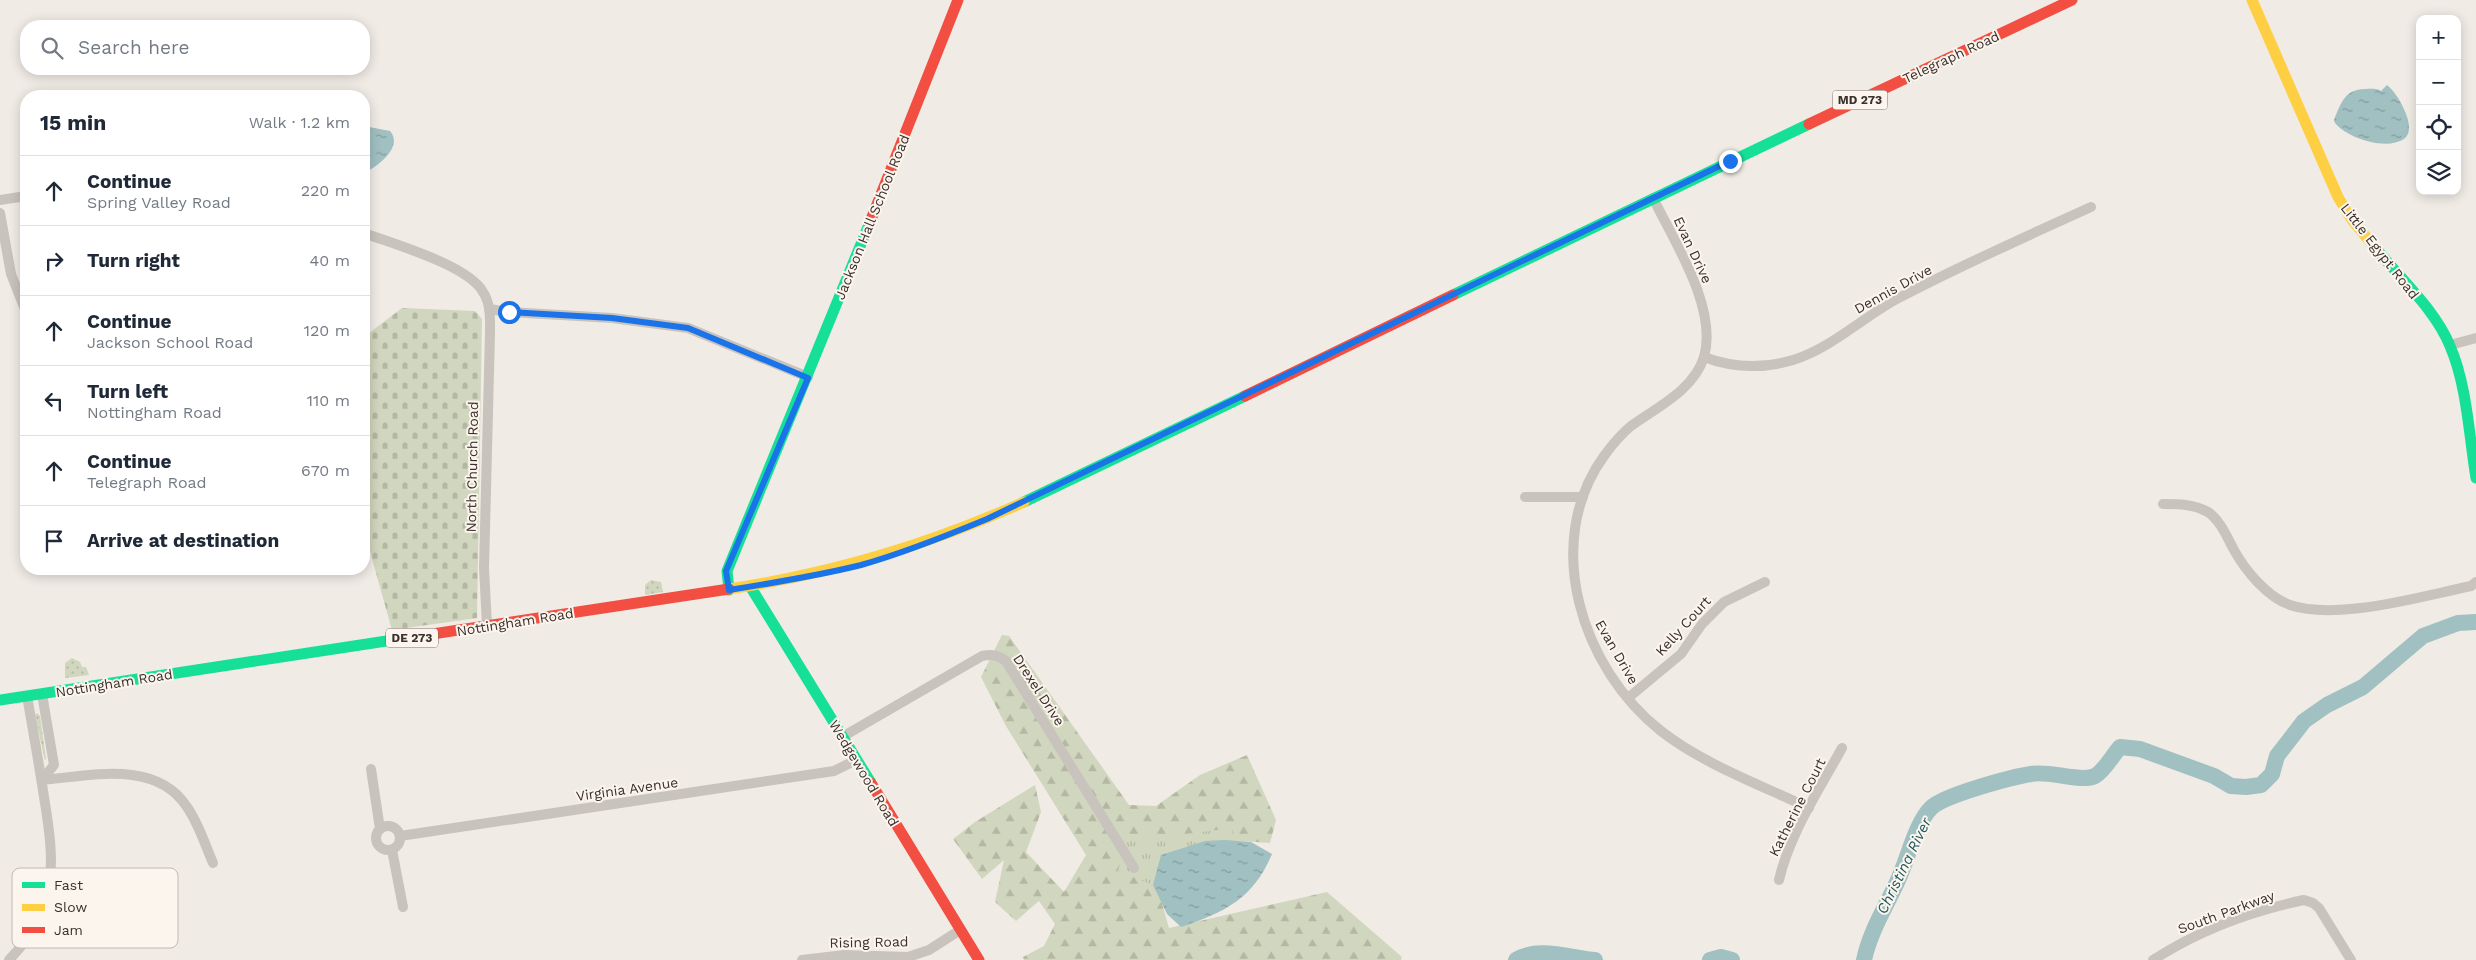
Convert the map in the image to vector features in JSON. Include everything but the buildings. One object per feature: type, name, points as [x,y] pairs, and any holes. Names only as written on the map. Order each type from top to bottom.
[{"type":"main road","name":"Jackson Hall School Road","points":[[729,590],[726,571],[808,378],[958,0]]},
{"type":"main road","name":"Telegraph Road","points":[[880,559],[960,530],[1046,492],[1653,198],[2072,0]]},
{"type":"main road","name":"Little Egypt Road","points":[[2252,0],[2341,202],[2352,220],[2432,316],[2450,345],[2459,373],[2476,478]]},
{"type":"main road","name":"Nottingham Road","points":[[0,700],[729,590],[812,576],[880,559]]},
{"type":"main road","name":"Wedgewood Road","points":[[750,586],[979,960]]},
{"type":"street","points":[[0,200],[20,197]]},
{"type":"street","name":"Evan Drive","points":[[1653,198],[1700,298],[1706,336],[1704,356],[1696,373],[1672,399],[1630,427],[1615,440],[1591,476],[1582,497],[1573,549],[1573,568],[1581,616],[1597,651],[1628,698],[1654,726],[1693,753],[1809,808]]},
{"type":"street","name":"Dennis Drive","points":[[1704,356],[1725,364],[1746,367],[1795,359],[1827,344],[1894,301],[1977,259],[2091,207]]},
{"type":"street","points":[[0,213],[11,274],[20,295]]},
{"type":"street","points":[[370,235],[420,254],[469,276],[482,289],[489,309],[612,318],[688,328],[808,378]]},
{"type":"street","name":"North Church Road","points":[[487,626],[484,575],[489,309]]},
{"type":"street","points":[[2450,345],[2476,338]]},
{"type":"street","points":[[1525,498],[1582,497]]},
{"type":"street","points":[[2163,504],[2185,504],[2208,513],[2223,530],[2234,551],[2258,581],[2277,600],[2292,606],[2321,610],[2375,607],[2471,586],[2476,582]]},
{"type":"street","name":"Kelly Court","points":[[1628,698],[1681,654],[1702,624],[1724,602],[1765,582]]},
{"type":"street","name":"Drexel Drive","points":[[842,737],[982,656],[991,654],[1000,656],[1006,661],[1134,868]]},
{"type":"street","points":[[42,694],[54,765],[42,780]]},
{"type":"street","points":[[27,696],[51,842],[50,868]]},
{"type":"street","name":"Katherine Court","points":[[1779,880],[1783,863],[1809,808],[1842,748]]},
{"type":"street","name":"Virginia Avenue","points":[[380,829],[392,827],[400,836],[834,771],[856,760]]},
{"type":"street","points":[[371,769],[380,829],[376,836],[378,844],[384,849],[392,850]]},
{"type":"street","points":[[42,780],[124,774],[145,777],[163,784],[186,806],[213,863]]},
{"type":"street","points":[[392,850],[399,842],[400,836]]},
{"type":"street","points":[[392,850],[403,907]]},
{"type":"street","name":"South Parkway","points":[[2153,960],[2189,938],[2221,925],[2304,900],[2313,903],[2326,918],[2351,960]]},
{"type":"street","name":"Rising Road","points":[[802,960],[844,956],[891,958],[908,956],[930,950],[960,930]]},
{"type":"street","points":[[9,960],[18,948]]},
{"type":"green space","points":[[402,308],[475,311],[482,319],[477,618],[392,630],[370,551],[370,332]]},
{"type":"green space","points":[[651,580],[661,582],[663,592],[645,595],[645,585]]},
{"type":"green space","points":[[1002,635],[1009,636],[1129,805],[1156,806],[1200,775],[1247,755],[1276,820],[1270,843],[1212,839],[1149,858],[1169,928],[1327,892],[1402,957],[1401,960],[1024,960],[1023,957],[1044,946],[1055,924],[1039,901],[1016,921],[995,902],[1004,860],[982,879],[953,839],[975,822],[1035,785],[1041,812],[1026,852],[1064,892],[1086,855],[1006,726],[981,677]]},
{"type":"green space","points":[[72,658],[80,662],[82,667],[86,667],[89,675],[65,678],[65,663]]},
{"type":"green space","points":[[37,713],[40,716],[45,761],[35,715]]},
{"type":"green space","points":[[1231,828],[1238,841],[1205,841],[1159,865],[1153,885],[1118,871],[1127,836],[1171,836]]},
{"type":"water","points":[[2387,85],[2401,103],[2408,119],[2408,134],[2404,139],[2387,144],[2367,141],[2348,134],[2335,123],[2334,120],[2339,108],[2348,94],[2358,90],[2377,89],[2381,91]]},
{"type":"water","points":[[370,127],[390,131],[394,143],[387,156],[370,170]]},
{"type":"water","points":[[1205,841],[1251,842],[1272,854],[1256,882],[1236,902],[1211,916],[1181,927],[1167,914],[1153,885],[1161,855]]},
{"type":"waterway","name":"Christina River","points":[[1864,960],[1874,929],[1902,872],[1920,823],[1931,808],[1938,803],[1979,787],[2031,774],[2089,778],[2098,774],[2120,747],[2140,749],[2214,776],[2231,786],[2261,785],[2272,774],[2277,756],[2304,721],[2327,705],[2363,687],[2423,636],[2458,623],[2476,622]]},
{"type":"waterway","name":"Christina River","points":[[1516,960],[1524,956],[1544,953],[1595,960]]},
{"type":"waterway","name":"Christina River","points":[[1710,960],[1721,957],[1732,960]]},
{"type":"traffic: fast","points":[[1453,295],[1809,124]]},
{"type":"traffic: fast","points":[[729,590],[727,571],[870,222]]},
{"type":"traffic: fast","points":[[2378,251],[2418,296],[2436,320],[2450,346],[2456,361],[2464,394],[2476,478]]},
{"type":"traffic: fast","points":[[1024,502],[1245,396]]},
{"type":"traffic: fast","points":[[750,586],[871,783]]},
{"type":"traffic: fast","points":[[0,700],[406,638]]},
{"type":"traffic: slow","points":[[2252,0],[2338,197],[2352,220],[2378,251]]},
{"type":"traffic: slow","points":[[729,589],[806,575],[880,556],[952,531],[1024,502]]},
{"type":"traffic: jam","points":[[870,222],[958,0]]},
{"type":"traffic: jam","points":[[1809,124],[2072,0]]},
{"type":"traffic: jam","points":[[1245,396],[1453,295]]},
{"type":"traffic: jam","points":[[406,638],[729,589]]},
{"type":"traffic: jam","points":[[871,783],[979,960]]},
{"type":"route","points":[[509,312],[612,318],[671,324],[701,332],[808,378],[726,571],[729,590],[812,576],[862,564],[918,546],[987,519],[1730,161]]}]
